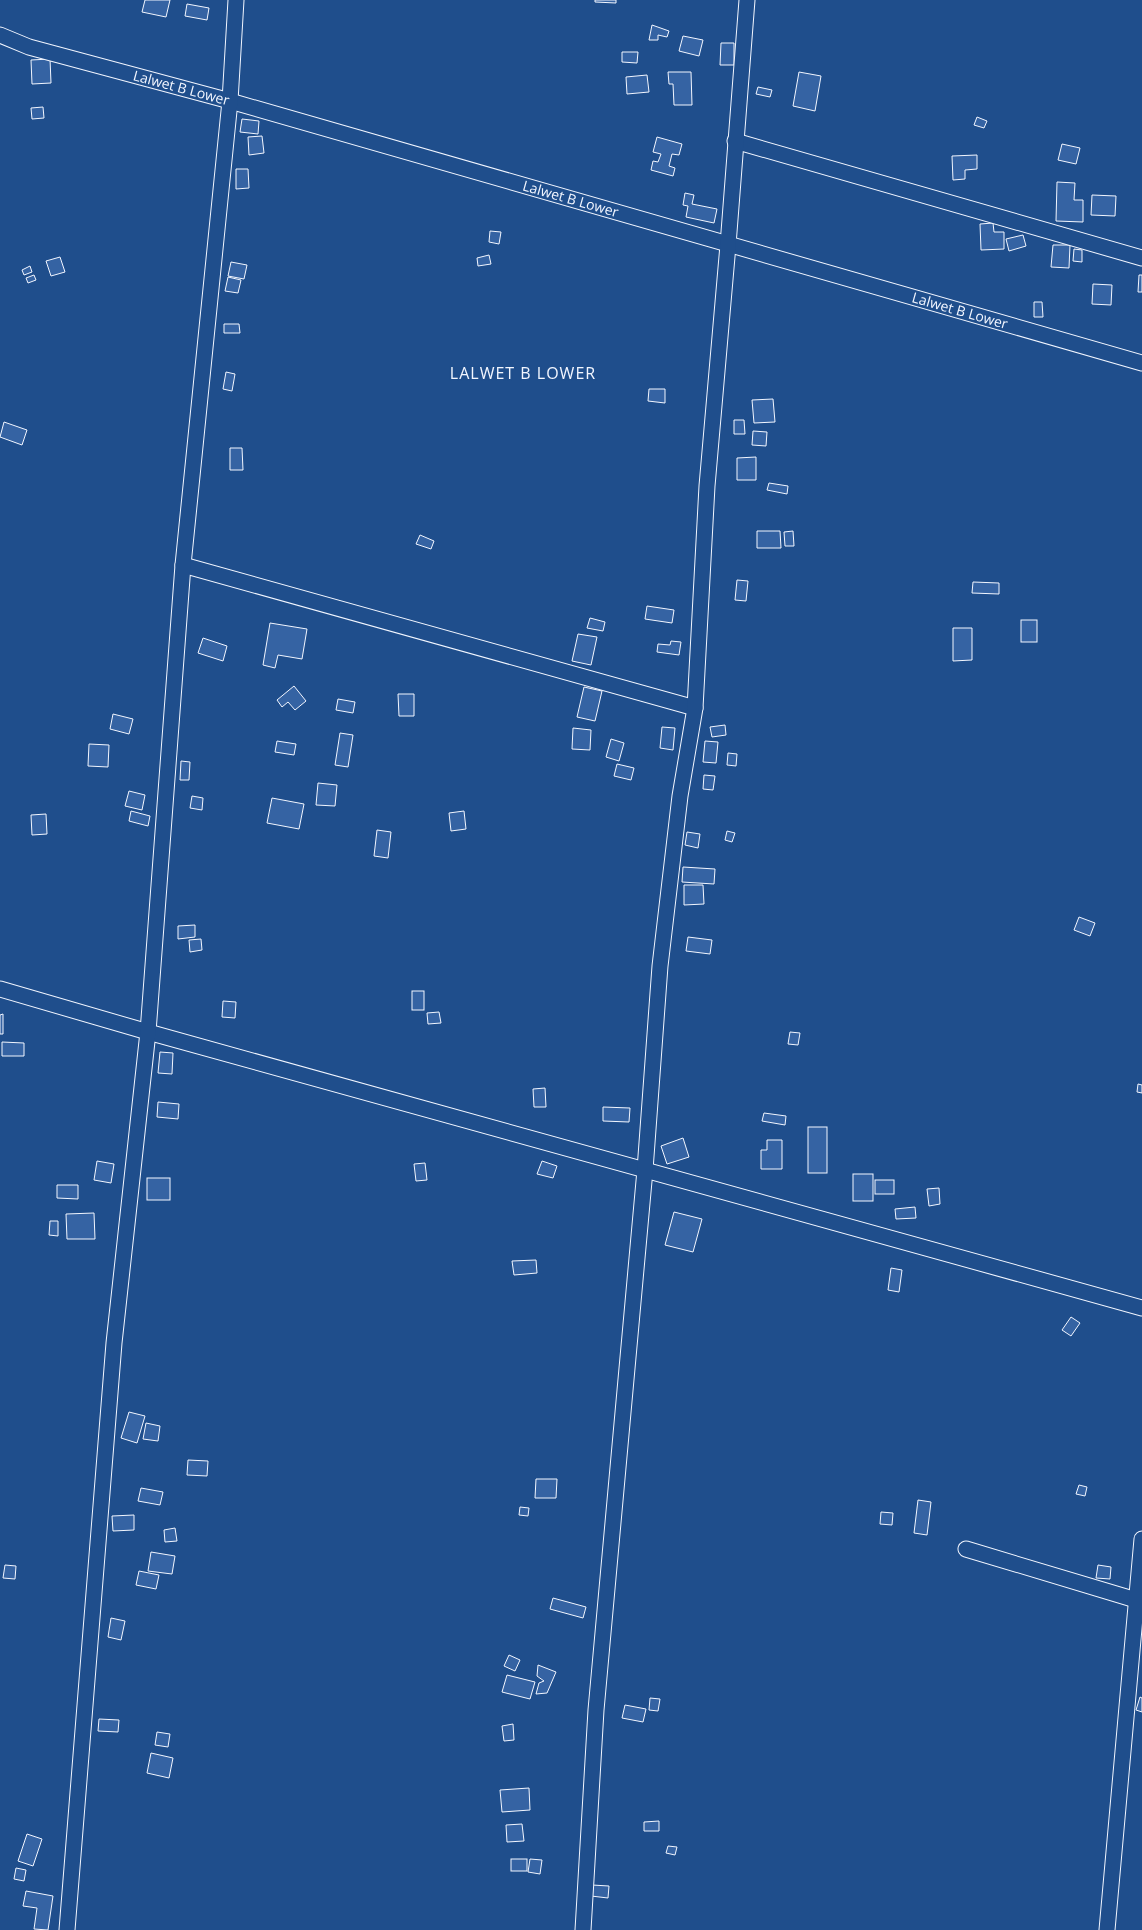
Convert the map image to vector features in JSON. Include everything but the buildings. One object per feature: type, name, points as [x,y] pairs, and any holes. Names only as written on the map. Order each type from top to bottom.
[{"type":"street","points":[[67,1930],[114,1343],[148,1032],[183,565],[230,101],[236,0]]},
{"type":"street","points":[[583,1930],[596,1710],[645,1170],[660,966],[680,796],[695,708],[706,486],[728,245],[734,141],[747,0]]},
{"type":"street","name":"Lalwet B Lower","points":[[0,35],[29,47],[230,101],[1142,363]]},
{"type":"street","points":[[734,141],[1142,258]]},
{"type":"street","points":[[183,565],[695,708]]},
{"type":"street","points":[[0,989],[148,1032],[1142,1308]]},
{"type":"street","points":[[1107,1930],[1142,1539]]},
{"type":"street","points":[[966,1549],[1136,1600]]},
{"type":"district","name":"LALWET B LOWER","points":[[523,373]]}]
